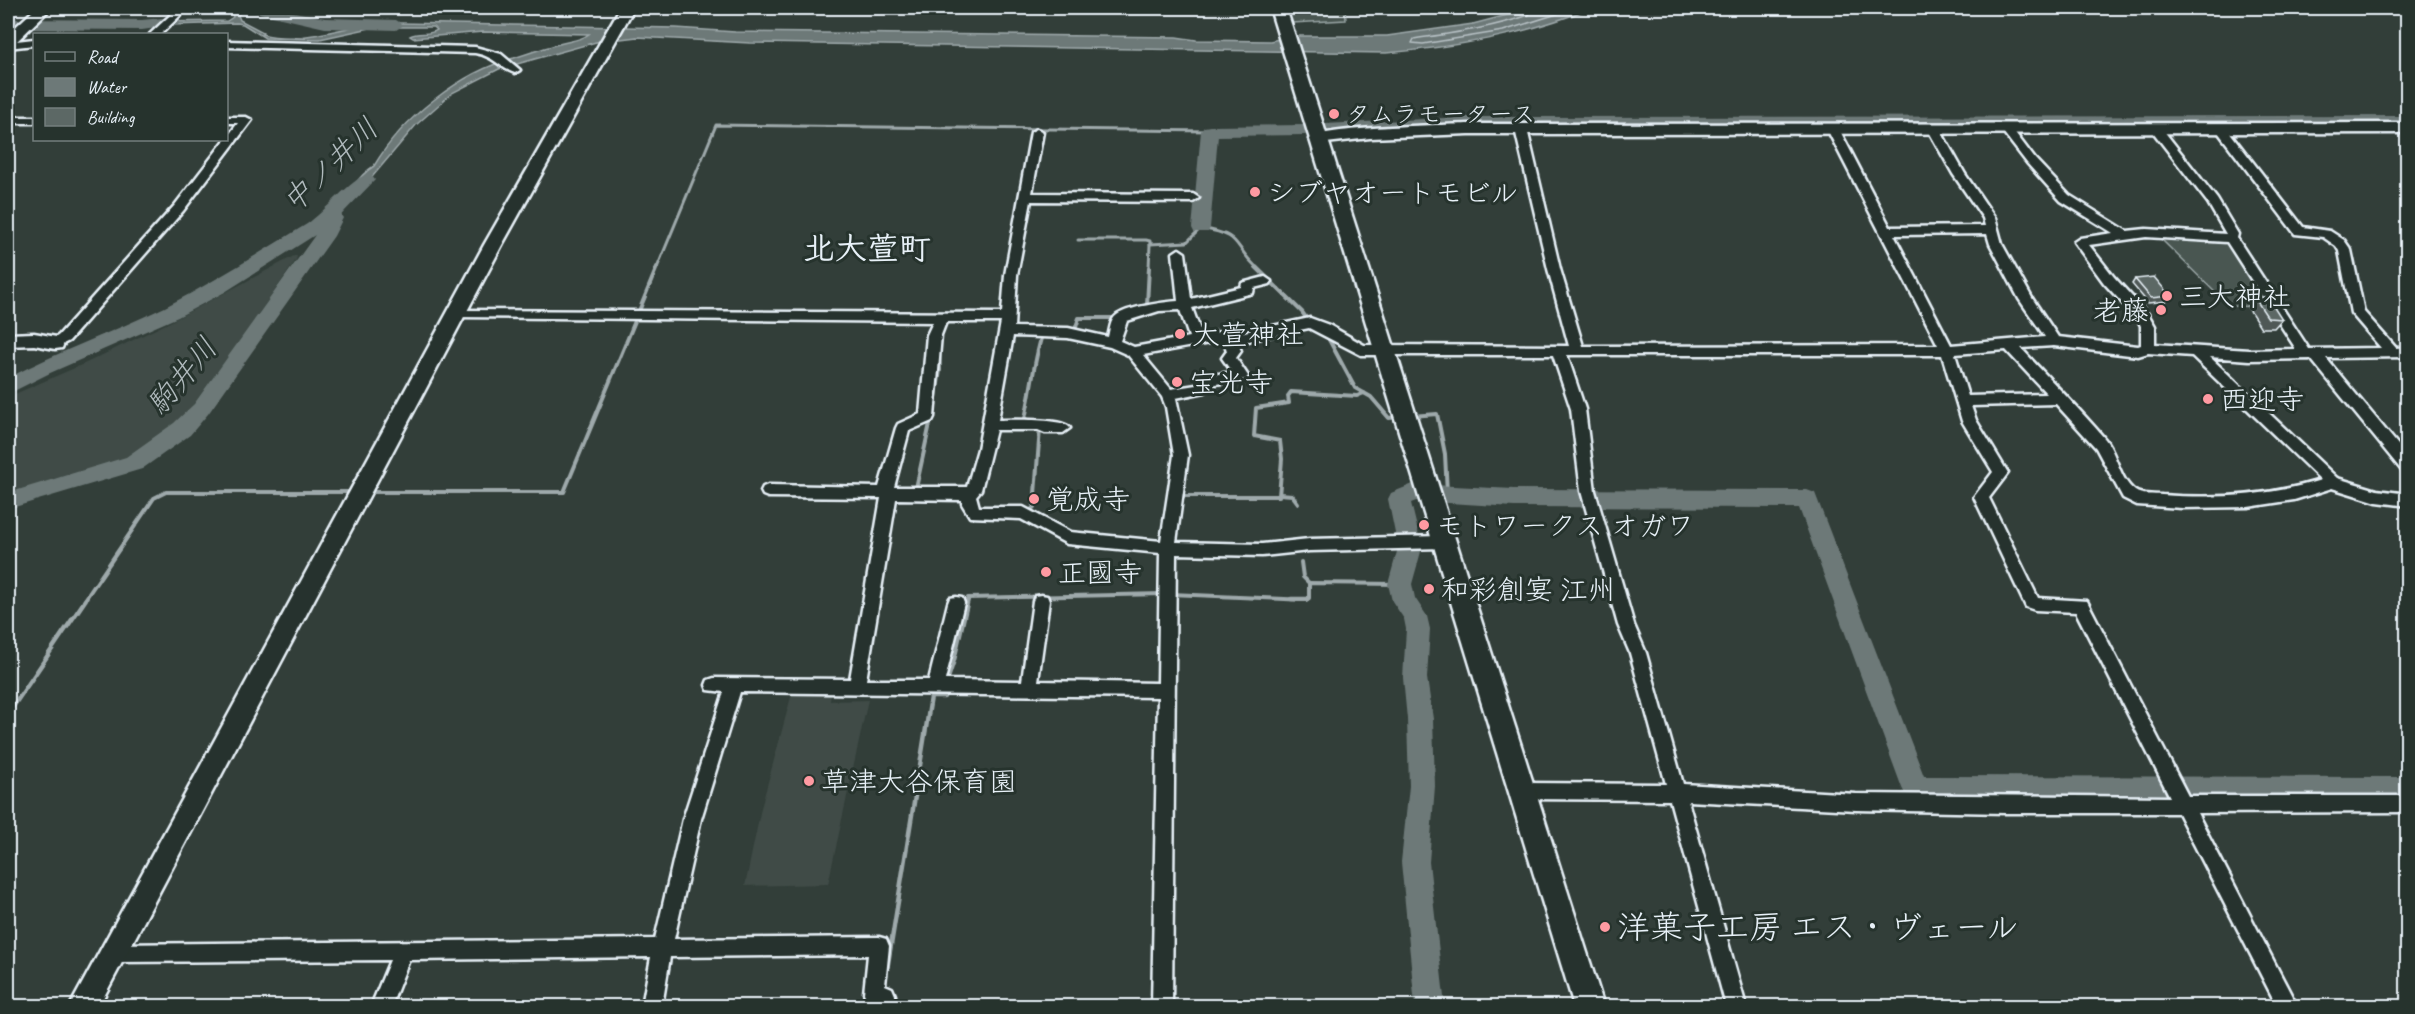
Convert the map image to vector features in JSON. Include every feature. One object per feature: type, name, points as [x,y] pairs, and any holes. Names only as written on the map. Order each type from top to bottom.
[{"type":"main road","points":[[1278,8],[1315,133],[1589,1006]]},
{"type":"street","points":[[8,43],[42,10]]},
{"type":"street","points":[[156,33],[179,11]]},
{"type":"street","points":[[84,1006],[493,245],[623,14]]},
{"type":"street","points":[[8,43],[33,42]]},
{"type":"street","points":[[228,44],[490,51],[502,57],[514,70]]},
{"type":"street","points":[[8,120],[33,120]]},
{"type":"street","points":[[8,340],[34,339],[55,343],[64,338],[179,208],[246,120],[228,120]]},
{"type":"street","points":[[2006,128],[2031,161],[2065,198],[2125,236]]},
{"type":"street","points":[[2156,128],[2213,202],[2232,234],[2231,238],[2310,353],[2408,468]]},
{"type":"street","points":[[2221,128],[2299,231],[2329,233],[2339,242],[2344,250],[2358,313],[2392,352]]},
{"type":"street","points":[[1315,133],[1521,129],[2408,128]]},
{"type":"street","points":[[1521,129],[1551,259],[1577,350]]},
{"type":"street","points":[[1833,129],[1947,350],[1961,402],[1969,421],[2001,473],[1982,497],[2032,602],[2081,606],[2287,1006]]},
{"type":"street","points":[[1933,129],[1959,174],[1989,218],[1996,244],[2026,299],[2054,341]]},
{"type":"street","points":[[768,491],[969,494],[974,490],[989,425],[1011,275],[1037,132]]},
{"type":"street","points":[[1025,197],[1193,198]]},
{"type":"street","points":[[1884,231],[1994,230]]},
{"type":"street","points":[[2148,348],[2148,326],[2143,317],[2109,280],[2080,242],[2146,233],[2231,238]]},
{"type":"street","points":[[1179,253],[1185,305],[1197,340]]},
{"type":"street","points":[[1113,343],[1118,323],[1122,318],[1159,307],[1185,305],[1248,290],[1248,286],[1265,281]]},
{"type":"street","points":[[458,313],[941,318],[1004,321],[1113,343],[1133,352],[1168,395],[1173,407],[1181,455],[1168,547],[1162,1006]]},
{"type":"street","points":[[857,686],[887,493],[903,428],[927,417],[934,335],[941,318]]},
{"type":"street","points":[[1133,352],[1197,340],[1215,338],[1230,340],[1310,323],[1324,328],[1361,350],[1384,351],[1947,350],[2054,341],[2138,351],[2148,348],[2249,356],[2408,351]]},
{"type":"street","points":[[1168,395],[1200,389],[1212,380],[1241,376],[1229,358],[1234,351],[1230,340]]},
{"type":"street","points":[[2009,344],[2102,445],[2120,482],[2128,494],[2137,499],[2182,502],[2248,501],[2294,494],[2332,482]]},
{"type":"street","points":[[1559,352],[1578,409],[1588,491],[1626,625],[1638,653],[1736,1006]]},
{"type":"street","points":[[2196,352],[2332,482],[2377,496],[2408,500]]},
{"type":"street","points":[[1961,402],[2059,399]]},
{"type":"street","points":[[989,425],[1041,425],[1045,428],[1063,428]]},
{"type":"street","points":[[969,494],[969,504],[975,513],[1029,514],[1067,538],[1142,547],[1262,550],[1309,545],[1443,542]]},
{"type":"street","points":[[1029,689],[1041,601]]},
{"type":"street","points":[[935,688],[956,603]]},
{"type":"street","points":[[714,685],[1166,690]]},
{"type":"street","points":[[652,1006],[662,949],[692,819],[734,686]]},
{"type":"street","points":[[1522,791],[1676,792],[1856,802],[2005,805],[2177,794],[2408,804]]},
{"type":"street","points":[[113,953],[879,946],[874,993],[885,995],[885,1006]]},
{"type":"street","points":[[381,1006],[403,951]]},
{"type":"shaded area","points":[[1345,8],[1346,20],[1292,23],[1286,10]]},
{"type":"shaded area","points":[[2159,237],[2230,241],[2270,307],[2229,306]]},
{"type":"shaded area","points":[[297,256],[296,260],[182,420],[158,441],[122,462],[53,479],[8,495],[8,397],[86,363],[170,322]]},
{"type":"shaded area","name":"草津大谷保育園","points":[[792,693],[831,693],[830,701],[868,700],[828,884],[745,886],[761,808]]},
{"type":"water","points":[[230,8],[248,8],[238,15],[240,20],[263,32],[262,34],[276,37],[303,37],[373,23],[384,23],[676,28],[735,32],[1176,37],[1196,40],[1270,41],[1293,36],[1387,36],[1473,24],[1534,8],[1591,8],[1516,33],[1439,47],[1386,53],[750,43],[637,37],[596,42],[499,69],[452,93],[416,125],[340,215],[357,181],[374,166],[400,131],[435,99],[474,74],[494,65],[589,34],[483,32],[413,38],[410,36],[437,30],[434,27],[375,27],[320,39],[265,38],[243,24],[237,23],[138,26],[159,22],[227,21],[233,17]]},
{"type":"building","points":[[2154,277],[2170,296],[2151,298],[2135,279]]},
{"type":"building","points":[[2254,297],[2268,297],[2282,319],[2268,318]]},
{"type":"waterway","points":[[255,8],[325,23],[396,25]]},
{"type":"waterway","points":[[8,24],[142,25],[172,22]]},
{"type":"waterway","points":[[1201,228],[1210,131],[1305,130],[1464,122],[2408,121]]},
{"type":"waterway","points":[[657,268],[716,125],[1210,131]]},
{"type":"waterway","name":"中ノ井川","points":[[8,387],[43,368],[171,312],[218,287],[318,225],[339,208],[366,180]]},
{"type":"waterway","name":"駒井川","points":[[8,501],[134,463],[182,429],[201,409],[327,232],[334,218]]},
{"type":"waterway","points":[[1150,244],[1187,242],[1201,228],[1215,231],[1235,241],[1257,268]]},
{"type":"waterway","points":[[1078,240],[1146,240],[1150,241],[1150,244]]},
{"type":"waterway","points":[[1149,268],[1150,244]]},
{"type":"waterway","points":[[639,311],[657,267]]},
{"type":"waterway","points":[[1144,307],[1147,305],[1149,267]]},
{"type":"waterway","points":[[1257,268],[1302,312],[1309,322]]},
{"type":"waterway","points":[[1074,333],[1079,318],[1117,318]]},
{"type":"waterway","points":[[366,492],[564,492],[635,321]]},
{"type":"waterway","points":[[943,325],[948,322],[967,322]]},
{"type":"waterway","points":[[1024,423],[1042,335]]},
{"type":"waterway","points":[[1327,336],[1355,388],[1364,393]]},
{"type":"waterway","points":[[935,403],[940,370],[939,348]]},
{"type":"waterway","points":[[1180,496],[1279,496],[1282,459],[1280,441],[1254,436],[1256,408],[1289,403],[1288,396],[1291,392],[1357,396],[1364,393]]},
{"type":"waterway","points":[[1364,393],[1371,397],[1389,418],[1399,417]]},
{"type":"waterway","points":[[1412,416],[1437,414],[1445,454],[1447,493]]},
{"type":"waterway","points":[[919,488],[916,488],[931,419]]},
{"type":"waterway","points":[[1024,510],[1031,510],[1034,507],[1040,428]]},
{"type":"waterway","points":[[84,601],[154,498],[166,492],[352,492]]},
{"type":"waterway","points":[[1430,1006],[1415,862],[1422,786],[1420,719],[1415,678],[1418,629],[1415,616],[1404,601],[1400,584],[1410,548],[1399,499],[1413,492],[1514,498],[1807,499],[1915,788],[2408,789]]},
{"type":"waterway","points":[[1280,494],[1292,495],[1298,503]]},
{"type":"waterway","points":[[1301,562],[1303,577],[1309,583]]},
{"type":"waterway","points":[[1171,594],[1306,600],[1309,598],[1309,583]]},
{"type":"waterway","points":[[1309,583],[1400,584]]},
{"type":"waterway","points":[[967,601],[968,598],[1164,594]]},
{"type":"waterway","points":[[8,714],[86,599]]},
{"type":"waterway","points":[[946,684],[968,599]]},
{"type":"waterway","points":[[1291,599],[1307,599]]},
{"type":"waterway","points":[[886,976],[931,697],[944,697],[945,692]]},
{"type":"place","name":"タムラモータース","points":[[1334,114]]},
{"type":"place","name":"シブヤオートモビル","points":[[1255,192]]},
{"type":"place","name":"三大神社","points":[[2167,296]]},
{"type":"place","name":"老藤","points":[[2161,310]]},
{"type":"place","name":"大萱神社","points":[[1180,334]]},
{"type":"place","name":"宝光寺","points":[[1177,382]]},
{"type":"place","name":"西迎寺","points":[[2208,399]]},
{"type":"place","name":"覚成寺","points":[[1034,499]]},
{"type":"place","name":"モトワークス オガワ","points":[[1424,525]]},
{"type":"place","name":"正國寺","points":[[1046,572]]},
{"type":"place","name":"和彩創宴 江州","points":[[1429,589]]},
{"type":"place","name":"草津大谷保育園","points":[[809,781]]},
{"type":"place","name":"洋菓子工房 エス・ヴェール","points":[[1605,927]]},
{"type":"district","name":"北大萱町","points":[[867,248]]}]
